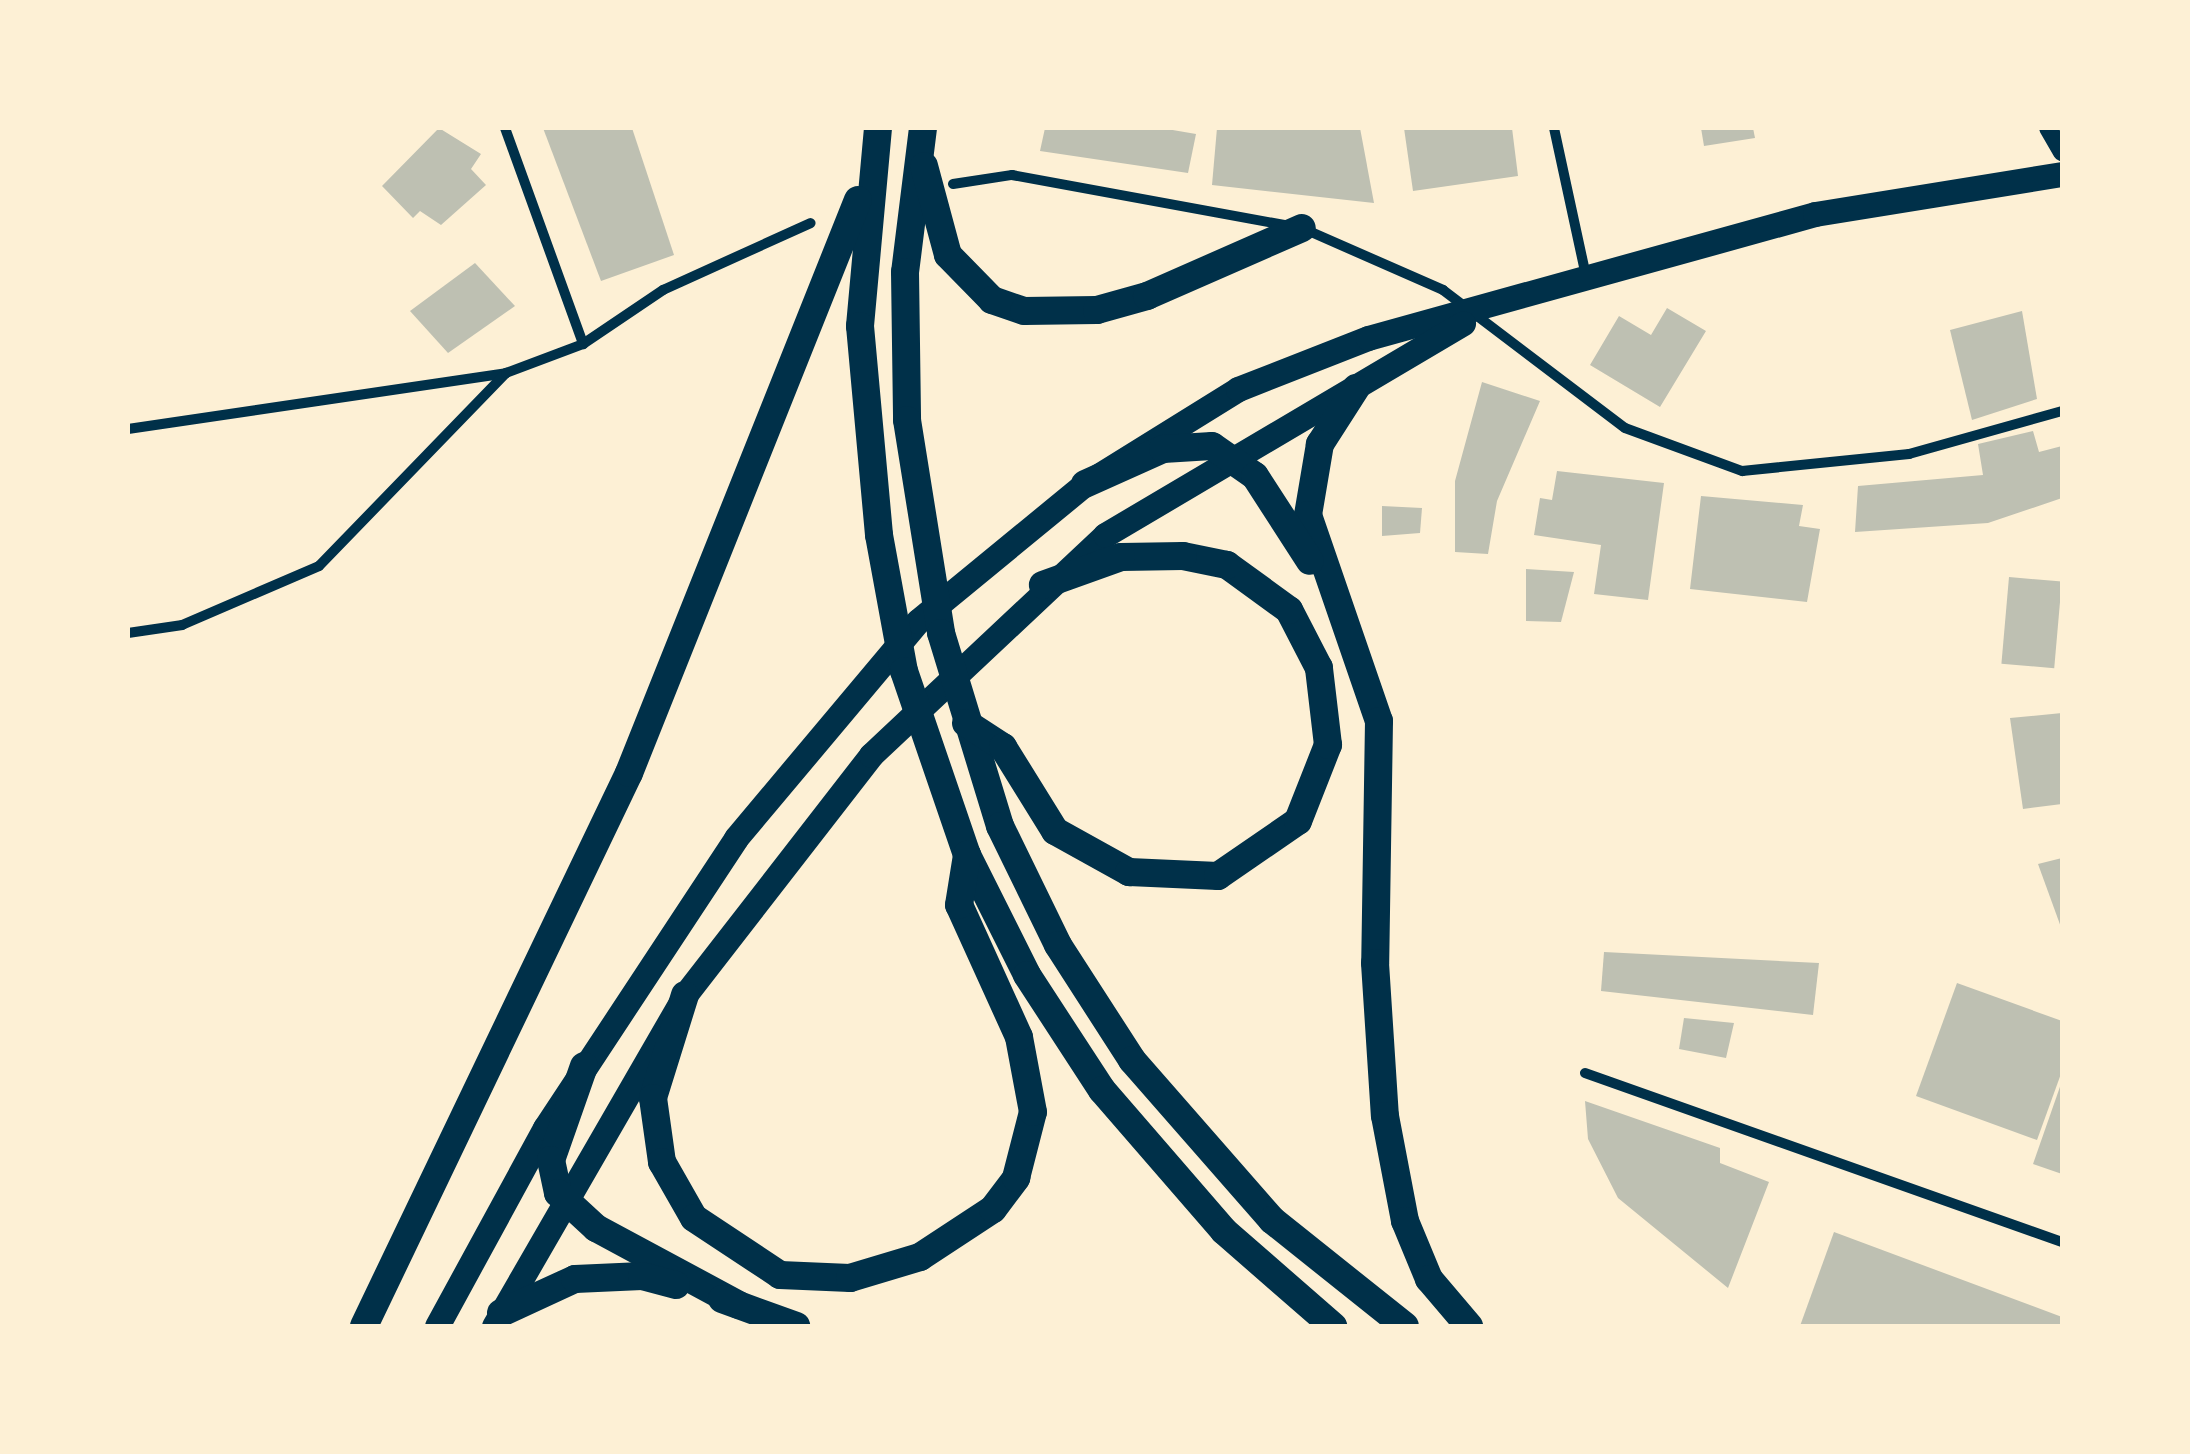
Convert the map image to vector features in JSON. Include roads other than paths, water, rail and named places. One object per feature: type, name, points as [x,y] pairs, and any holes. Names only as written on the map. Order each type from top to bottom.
[{"type":"highway","points":[[877,137],[860,326],[879,535],[904,671],[967,855],[1027,974],[1102,1090],[1224,1231],[1333,1326]]},
{"type":"highway","points":[[364,1326],[629,773],[824,302],[877,137]]},
{"type":"highway","points":[[921,137],[948,255],[992,300],[1024,311],[1096,310],[1147,296],[1302,228]]},
{"type":"highway","points":[[921,137],[903,336],[915,483],[966,723],[1000,826],[1058,945],[1132,1060],[1272,1220],[1405,1326]]},
{"type":"highway","points":[[1356,388],[1320,444],[1308,516],[1379,721],[1375,963],[1385,1116],[1416,1252],[1469,1326]]},
{"type":"highway","points":[[1085,484],[1188,443],[1230,454],[1276,505],[1337,604]]},
{"type":"highway","points":[[966,723],[1003,747],[1056,831],[1129,872],[1218,876],[1298,821],[1328,746],[1319,668],[1289,610],[1226,565],[1183,556],[1121,556],[1042,585]]},
{"type":"highway","points":[[686,995],[653,1098],[662,1162],[694,1218],[780,1275],[850,1278],[920,1256],[992,1210],[1016,1178],[1033,1112],[1019,1036],[959,905],[967,855]]},
{"type":"highway","points":[[584,1066],[551,1160],[565,1202],[738,1304]]},
{"type":"highway","points":[[498,1320],[575,1279],[614,1275],[738,1304],[796,1326]]},
{"type":"main road","points":[[437,1326],[584,1066],[686,906],[870,670],[1085,484],[1186,418],[1300,362],[1474,316],[1586,276],[1815,214],[2062,174]]},
{"type":"main road","points":[[498,1320],[686,995],[870,755],[1042,585],[1230,454],[1356,388],[1474,316]]},
{"type":"street","points":[[505,128],[584,344]]},
{"type":"street","points":[[1554,128],[1586,276]]},
{"type":"street","points":[[2048,128],[2062,152]]},
{"type":"street","points":[[953,184],[1031,177],[1302,228],[1388,261],[1474,316],[1626,428],[1742,471],[1910,454],[2062,412]]},
{"type":"street","points":[[128,429],[506,373],[584,344],[664,290],[811,223]]},
{"type":"street","points":[[128,633],[182,625],[319,566],[506,373]]},
{"type":"street","points":[[1585,1073],[2062,1242]]}]
